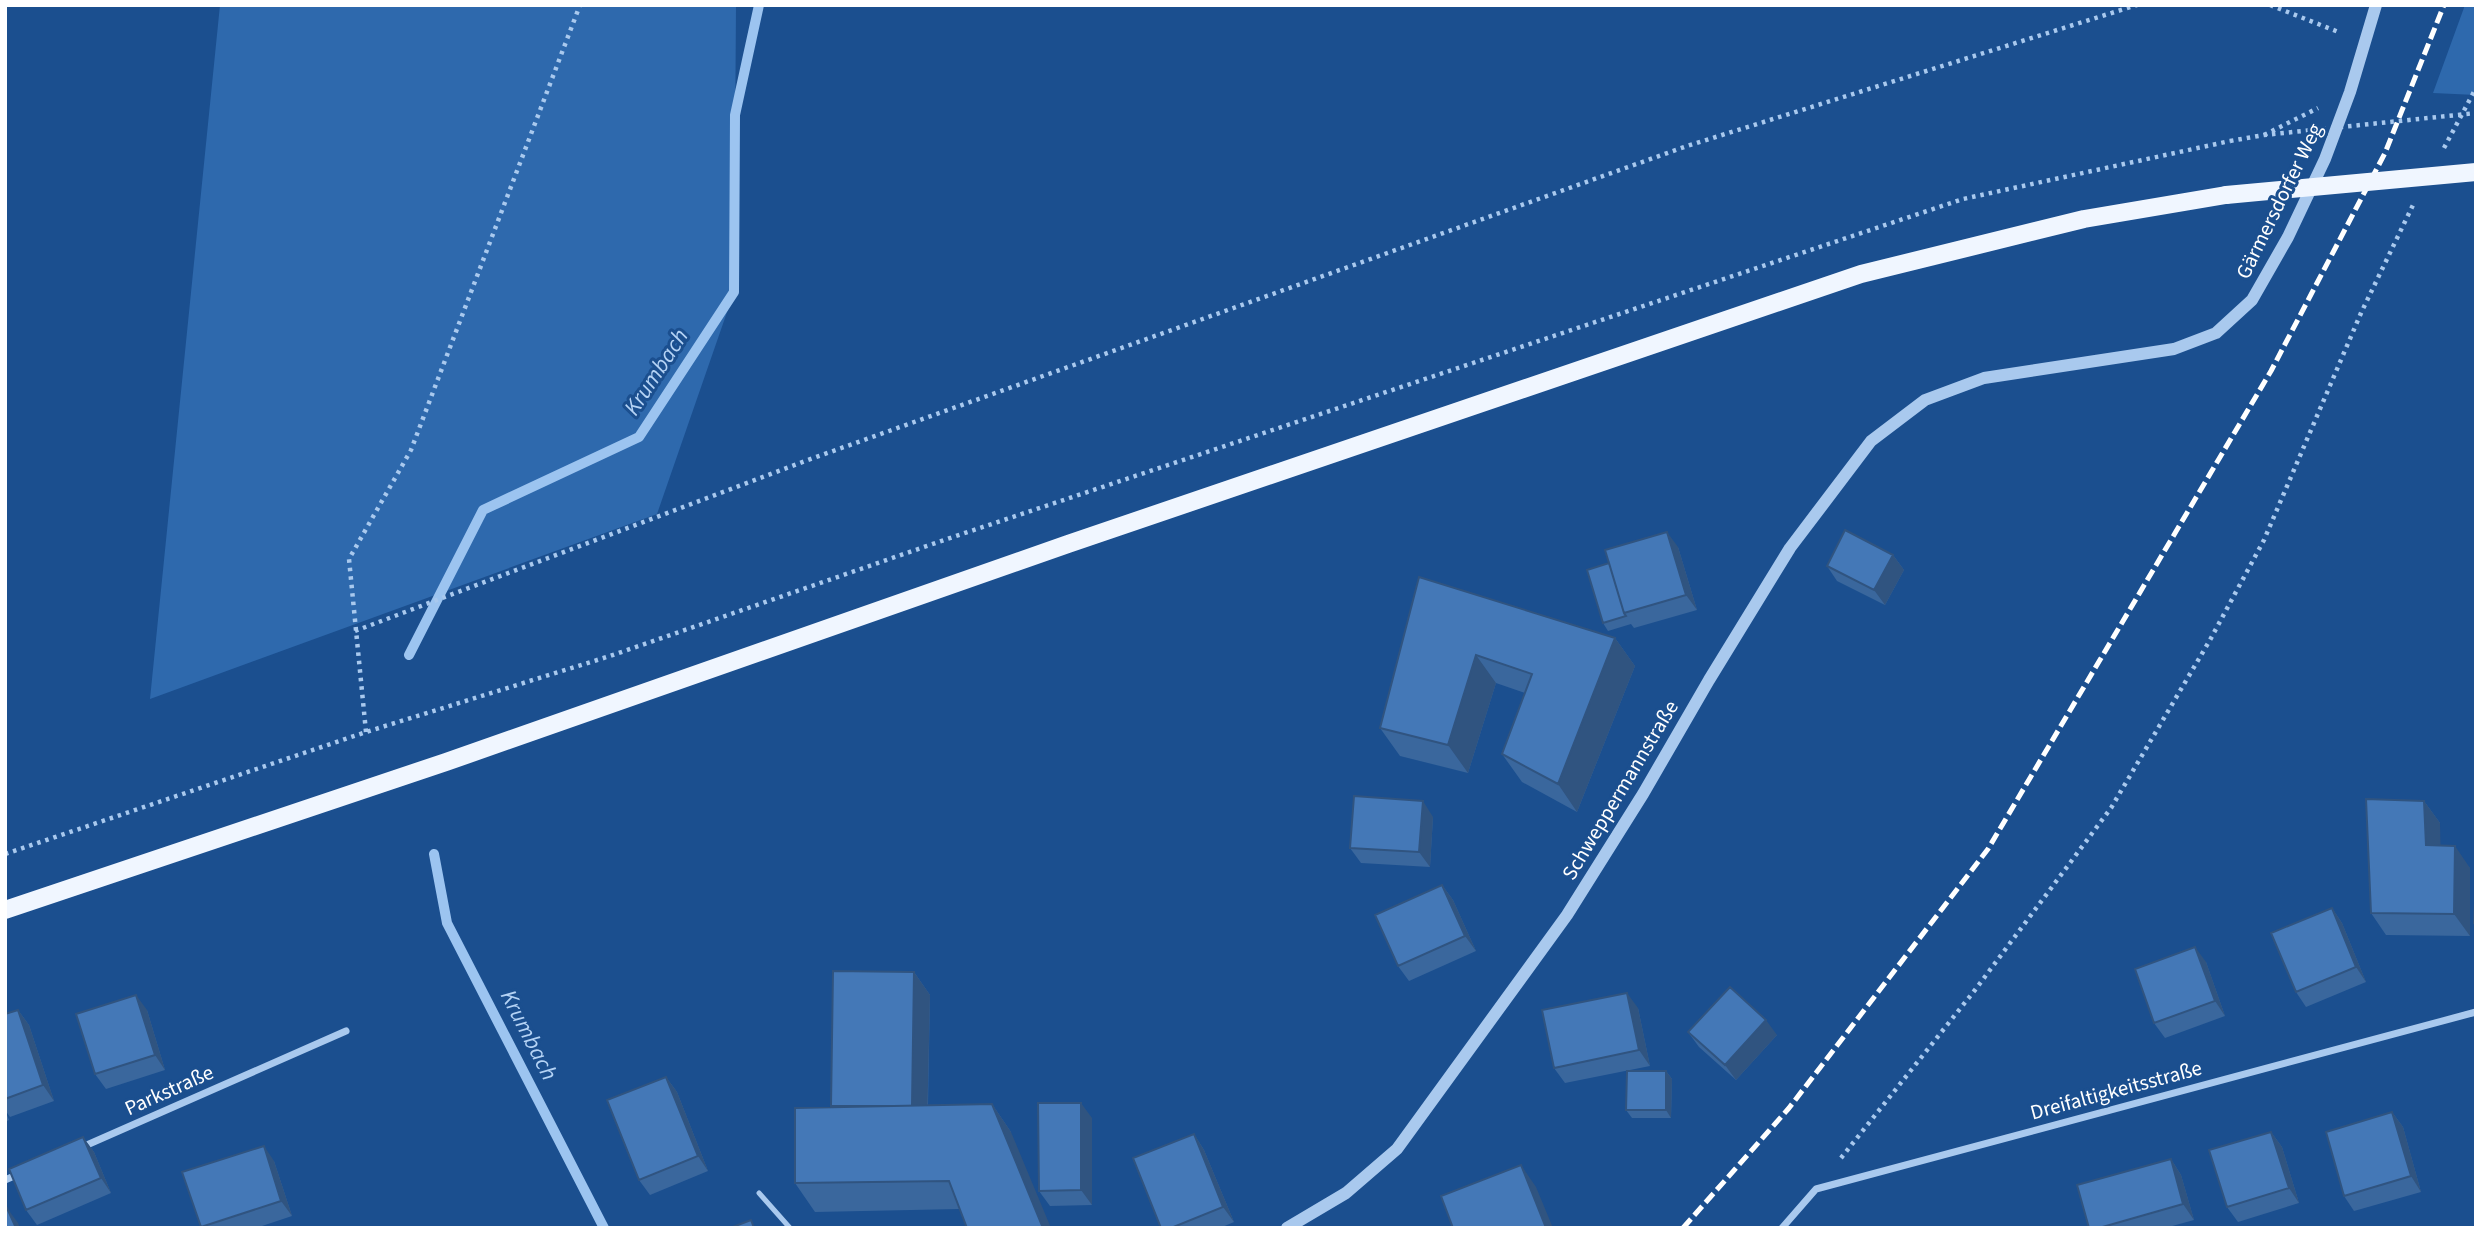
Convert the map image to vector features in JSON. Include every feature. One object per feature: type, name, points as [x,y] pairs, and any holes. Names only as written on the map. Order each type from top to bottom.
[{"type":"main road","points":[[5,910],[446,762],[1068,544],[1861,274],[2084,219],[2226,195],[2476,172]]},
{"type":"street","name":"Gärmersdorfer Weg","points":[[1983,378],[2174,349],[2216,333],[2252,300],[2288,237],[2325,159],[2350,92],[2375,5]]},
{"type":"street","name":"Schweppermannstraße","points":[[1287,1228],[1346,1193],[1397,1149],[1567,915],[1643,794],[1790,548],[1871,441],[1925,400],[1983,378]]},
{"type":"street","name":"Dreifaltigkeitsstraße","points":[[1816,1189],[2476,1012]]},
{"type":"street","name":"Parkstraße","points":[[68,1153],[346,1031]]},
{"type":"street","points":[[5,1180],[30,1169]]},
{"type":"street","points":[[1782,1228],[1816,1189]]},
{"type":"lane","points":[[759,1193],[790,1228]]},
{"type":"path","points":[[366,733],[349,559],[411,450],[580,5]]},
{"type":"path","points":[[355,631],[805,461],[1687,146],[2137,5]]},
{"type":"path","points":[[2270,5],[2365,41]]},
{"type":"path","points":[[2438,158],[2476,88]]},
{"type":"path","points":[[2264,135],[2350,92]]},
{"type":"path","points":[[5,854],[366,733],[610,656],[960,535],[1964,199],[2264,135],[2476,113]]},
{"type":"path","points":[[1816,1189],[1975,990],[2111,808],[2210,640],[2264,540],[2361,313],[2413,204]]},
{"type":"shaded area","points":[[220,5],[736,5],[734,292],[657,514],[150,699]]},
{"type":"shaded area","points":[[2465,5],[2476,5],[2476,95],[2433,93]]},
{"type":"building","points":[[1845,530],[1893,555],[1874,590],[1827,566]]},
{"type":"building","points":[[1667,532],[1686,595],[1624,613],[1605,550]]},
{"type":"building","points":[[1609,563],[1626,616],[1603,623],[1587,570]]},
{"type":"building","points":[[1419,577],[1615,638],[1558,784],[1502,754],[1532,674],[1476,655],[1448,745],[1380,728]]},
{"type":"building","points":[[1354,796],[1423,801],[1419,852],[1350,848]]},
{"type":"building","points":[[2366,799],[2424,801],[2426,845],[2455,846],[2454,914],[2371,913]]},
{"type":"building","points":[[2476,881],[2476,923],[2474,923]]},
{"type":"building","points":[[1442,885],[1465,936],[1398,966],[1375,915]]},
{"type":"building","points":[[2332,908],[2356,967],[2296,992],[2271,933]]},
{"type":"building","points":[[2195,947],[2215,1001],[2154,1023],[2135,969]]},
{"type":"building","points":[[833,971],[914,972],[912,1106],[831,1106]]},
{"type":"building","points":[[1730,987],[1766,1020],[1725,1065],[1688,1032]]},
{"type":"building","points":[[1627,993],[1639,1050],[1554,1068],[1542,1010]]},
{"type":"building","points":[[136,995],[155,1055],[95,1074],[76,1014]]},
{"type":"building","points":[[18,1010],[43,1085],[5,1099],[5,1014]]},
{"type":"building","points":[[1627,1071],[1666,1071],[1666,1110],[1626,1110]]},
{"type":"building","points":[[666,1077],[698,1156],[639,1180],[607,1100]]},
{"type":"building","points":[[1038,1103],[1081,1103],[1081,1190],[1039,1191]]},
{"type":"building","points":[[992,1104],[1043,1228],[967,1228],[949,1181],[795,1183],[795,1108]]},
{"type":"building","points":[[2392,1112],[2411,1176],[2344,1196],[2326,1132]]},
{"type":"building","points":[[2271,1132],[2289,1188],[2227,1207],[2209,1150]]},
{"type":"building","points":[[1194,1134],[1223,1207],[1171,1228],[1161,1228],[1133,1158]]},
{"type":"building","points":[[83,1137],[101,1178],[26,1210],[9,1169]]},
{"type":"building","points":[[264,1146],[281,1201],[201,1227],[182,1172]]},
{"type":"building","points":[[2171,1159],[2183,1204],[2099,1228],[2089,1228],[2077,1185]]},
{"type":"building","points":[[1521,1165],[1546,1228],[1453,1228],[1441,1196]]},
{"type":"building","points":[[7,1208],[16,1228],[5,1228]]},
{"type":"building","points":[[751,1220],[754,1228],[730,1228]]},
{"type":"waterway","name":"Krumbach","points":[[409,655],[483,510],[639,437],[734,292],[735,115],[759,5]]},
{"type":"waterway","name":"Krumbach","points":[[434,854],[447,923],[604,1228]]},
{"type":"railway","points":[[1683,1228],[1789,1108],[1988,849],[2271,371],[2385,153],[2444,5]]}]
